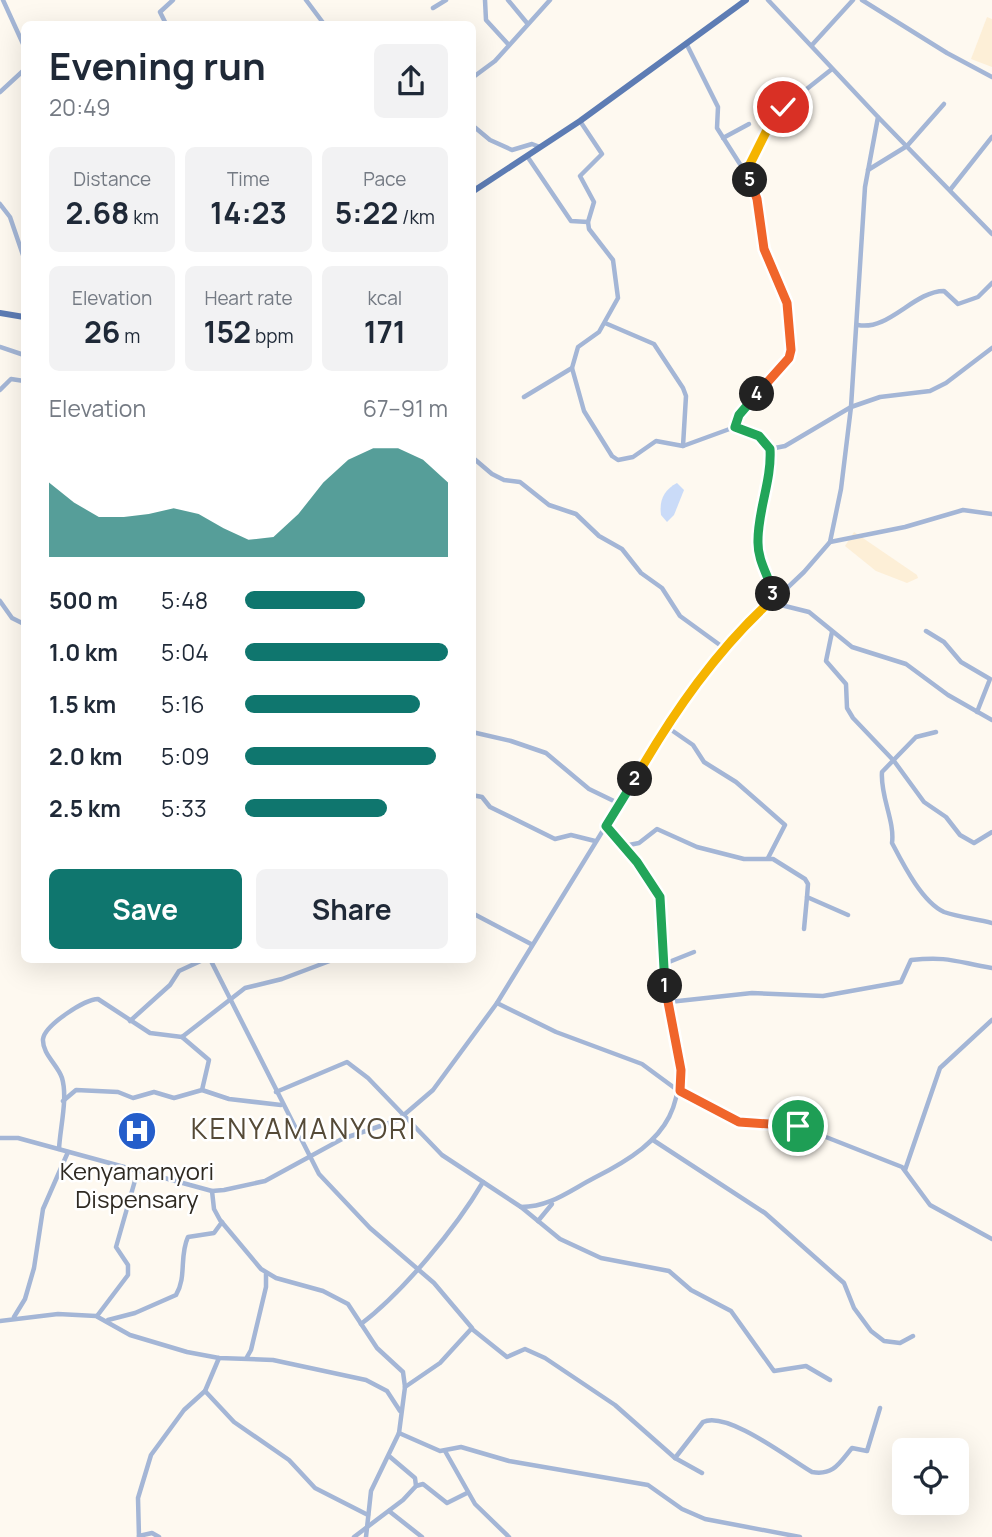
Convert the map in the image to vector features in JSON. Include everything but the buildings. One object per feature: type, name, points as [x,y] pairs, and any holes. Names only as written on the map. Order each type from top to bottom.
[{"type":"main road","points":[[476,189],[580,121],[747,0]]},
{"type":"main road","points":[[0,313],[21,316]]},
{"type":"street","points":[[3,0],[21,39]]},
{"type":"street","points":[[164,21],[160,12],[173,0]]},
{"type":"street","points":[[306,0],[322,21]]},
{"type":"street","points":[[433,8],[446,0]]},
{"type":"street","points":[[485,0],[486,20],[508,44]]},
{"type":"street","points":[[508,0],[527,23]]},
{"type":"street","points":[[476,75],[495,61],[550,0]]},
{"type":"street","points":[[768,0],[992,234]]},
{"type":"street","points":[[811,46],[853,0]]},
{"type":"street","points":[[862,0],[890,20],[992,77]]},
{"type":"street","points":[[687,45],[718,107],[716,123],[746,172],[757,199],[764,249],[787,303],[791,350],[789,358],[739,415],[735,427]]},
{"type":"street","points":[[746,172],[768,128],[783,107],[832,69]]},
{"type":"street","points":[[0,92],[21,73]]},
{"type":"street","points":[[868,170],[907,146],[944,104]]},
{"type":"street","points":[[0,1138],[18,1138],[212,1191],[265,1181],[342,1139],[403,1116],[433,1090],[497,1003],[667,727],[724,648],[769,602],[804,572],[830,542],[841,489],[851,407],[868,170],[878,117]]},
{"type":"street","points":[[580,121],[602,154],[580,174],[594,202],[588,222],[592,234],[613,260],[618,298],[597,334],[578,347],[572,368],[584,411],[615,459],[633,457],[656,441],[683,446],[735,427],[759,436],[770,449],[757,539],[762,568],[768,574],[774,598]]},
{"type":"street","points":[[723,138],[749,124]]},
{"type":"street","points":[[476,128],[490,140],[512,150],[532,144],[541,147]]},
{"type":"street","points":[[950,190],[992,137]]},
{"type":"street","points":[[527,156],[571,221],[588,222]]},
{"type":"street","points":[[0,204],[10,217],[21,249]]},
{"type":"street","points":[[858,325],[876,323],[933,292],[944,292],[958,304],[972,300],[992,283]]},
{"type":"street","points":[[605,323],[654,344],[682,388],[686,396],[683,446]]},
{"type":"street","points":[[0,346],[21,354]]},
{"type":"street","points":[[770,449],[797,440],[851,407],[880,397],[930,391],[946,383],[992,348]]},
{"type":"street","points":[[524,397],[572,368]]},
{"type":"street","points":[[0,390],[11,379],[21,381]]},
{"type":"street","points":[[476,460],[504,480],[520,482],[549,505],[576,514],[599,536],[622,549],[641,573],[662,588],[680,616],[724,648]]},
{"type":"street","points":[[830,542],[905,527],[963,510],[992,514]]},
{"type":"street","points":[[0,601],[12,618],[21,622]]},
{"type":"street","points":[[769,602],[809,612],[852,647],[905,664],[948,695],[992,720]]},
{"type":"street","points":[[926,631],[944,642],[961,662],[990,679],[977,712]]},
{"type":"street","points":[[832,632],[826,661],[846,684],[847,708],[894,761],[924,802],[946,817],[960,835],[974,843],[992,831]]},
{"type":"street","points":[[667,727],[693,745],[704,762],[736,782],[785,825],[768,858]]},
{"type":"street","points":[[936,732],[919,735],[884,769],[881,776],[888,818],[894,833],[892,843],[921,892],[943,911],[992,923]]},
{"type":"street","points":[[476,733],[546,753],[589,789],[620,804]]},
{"type":"street","points":[[476,796],[482,797],[490,807],[508,818],[555,839],[571,835],[595,841]]},
{"type":"street","points":[[521,1207],[541,1207],[623,1163],[653,1140],[664,1126],[680,1091],[681,1070],[664,964],[660,897],[606,826]]},
{"type":"street","points":[[623,846],[639,843],[657,828],[697,847],[744,859],[768,858],[805,879],[808,884],[804,929]]},
{"type":"street","points":[[807,897],[848,915]]},
{"type":"street","points":[[476,914],[531,944]]},
{"type":"street","points":[[664,964],[694,952]]},
{"type":"street","points":[[669,1002],[752,993],[823,996],[872,989],[901,982],[909,961],[932,957],[953,958],[992,968]]},
{"type":"street","points":[[130,1021],[170,985],[179,971],[196,963]]},
{"type":"street","points":[[213,963],[309,1158],[328,1185],[370,1228],[434,1283],[472,1329],[507,1357],[525,1349],[545,1358],[624,1412],[675,1458],[702,1473]]},
{"type":"street","points":[[59,1149],[61,1075],[44,1046],[47,1031],[90,999],[103,1000],[150,1033],[172,1039],[182,1037],[251,985],[282,979],[324,963]]},
{"type":"street","points":[[497,1003],[556,1032],[627,1057],[661,1076],[680,1091],[739,1122],[798,1126],[905,1170],[928,1203],[992,1240]]},
{"type":"street","points":[[905,1170],[926,1102],[942,1065],[992,1020]]},
{"type":"street","points":[[182,1037],[209,1060],[202,1090]]},
{"type":"street","points":[[276,1092],[348,1062],[368,1078],[442,1156],[521,1207],[564,1242],[596,1257],[666,1270],[676,1275],[691,1290],[731,1311],[776,1373],[806,1366],[830,1380]]},
{"type":"street","points":[[62,1101],[76,1090],[118,1092],[133,1098],[155,1092],[174,1098],[202,1090],[229,1099],[282,1105]]},
{"type":"street","points":[[653,1140],[765,1213],[794,1237],[844,1283],[859,1315],[877,1337],[900,1343],[912,1336]]},
{"type":"street","points":[[13,1318],[25,1299],[34,1268],[43,1209],[68,1152]]},
{"type":"street","points":[[96,1316],[128,1275],[128,1265],[116,1247],[138,1170]]},
{"type":"street","points":[[361,1324],[389,1301],[462,1216],[483,1182]]},
{"type":"street","points":[[212,1191],[214,1209],[222,1222],[266,1273],[340,1298],[348,1304],[377,1348],[402,1372],[405,1387],[399,1433],[370,1491],[366,1537]]},
{"type":"street","points":[[538,1220],[558,1199]]},
{"type":"street","points":[[107,1321],[135,1313],[176,1295],[182,1283],[182,1257],[186,1240],[191,1234],[214,1233],[222,1222]]},
{"type":"street","points":[[247,1357],[266,1287],[266,1273]]},
{"type":"street","points":[[1,1320],[58,1314],[96,1316],[142,1340],[219,1358],[247,1357],[376,1383],[387,1391],[401,1412]]},
{"type":"street","points":[[405,1387],[440,1363],[472,1329]]},
{"type":"street","points":[[159,1537],[152,1533],[139,1536],[138,1498],[151,1455],[184,1410],[205,1391],[219,1358]]},
{"type":"street","points":[[205,1391],[234,1422],[289,1461],[315,1488],[368,1515]]},
{"type":"street","points":[[675,1458],[703,1422],[710,1419],[739,1427],[812,1472],[831,1472],[852,1448],[867,1451],[880,1408]]},
{"type":"street","points":[[399,1433],[445,1451],[458,1469],[467,1493],[509,1537]]},
{"type":"street","points":[[445,1451],[461,1447],[509,1461],[648,1485],[682,1509],[705,1519],[800,1537]]},
{"type":"street","points":[[389,1456],[415,1478],[416,1486]]},
{"type":"street","points":[[354,1537],[389,1511],[416,1486],[423,1484],[447,1503],[467,1493]]},
{"type":"street","points":[[389,1511],[422,1537]]},
{"type":"shaded area","points":[[987,17],[992,19],[992,67],[971,59]]},
{"type":"shaded area","points":[[854,532],[918,578],[907,583],[876,571],[845,546]]},
{"type":"water","points":[[677,483],[684,490],[674,515],[667,522],[661,515],[662,500],[666,492]]},
{"type":"place","name":"Kenyamanyori Dispensary","points":[[137,1131]]},
{"type":"district","name":"KENYAMANYORI","points":[[304,1128]]},
{"type":"route","points":[[783,107],[768,128],[746,172],[757,199],[764,249],[783,288],[787,303],[791,350],[789,358],[739,415],[735,427],[759,436],[770,449],[757,539],[762,568],[768,574],[774,598],[724,648],[680,705],[606,826],[637,862],[660,897],[666,995],[673,1017],[681,1070],[680,1091],[739,1122],[798,1126]]}]
